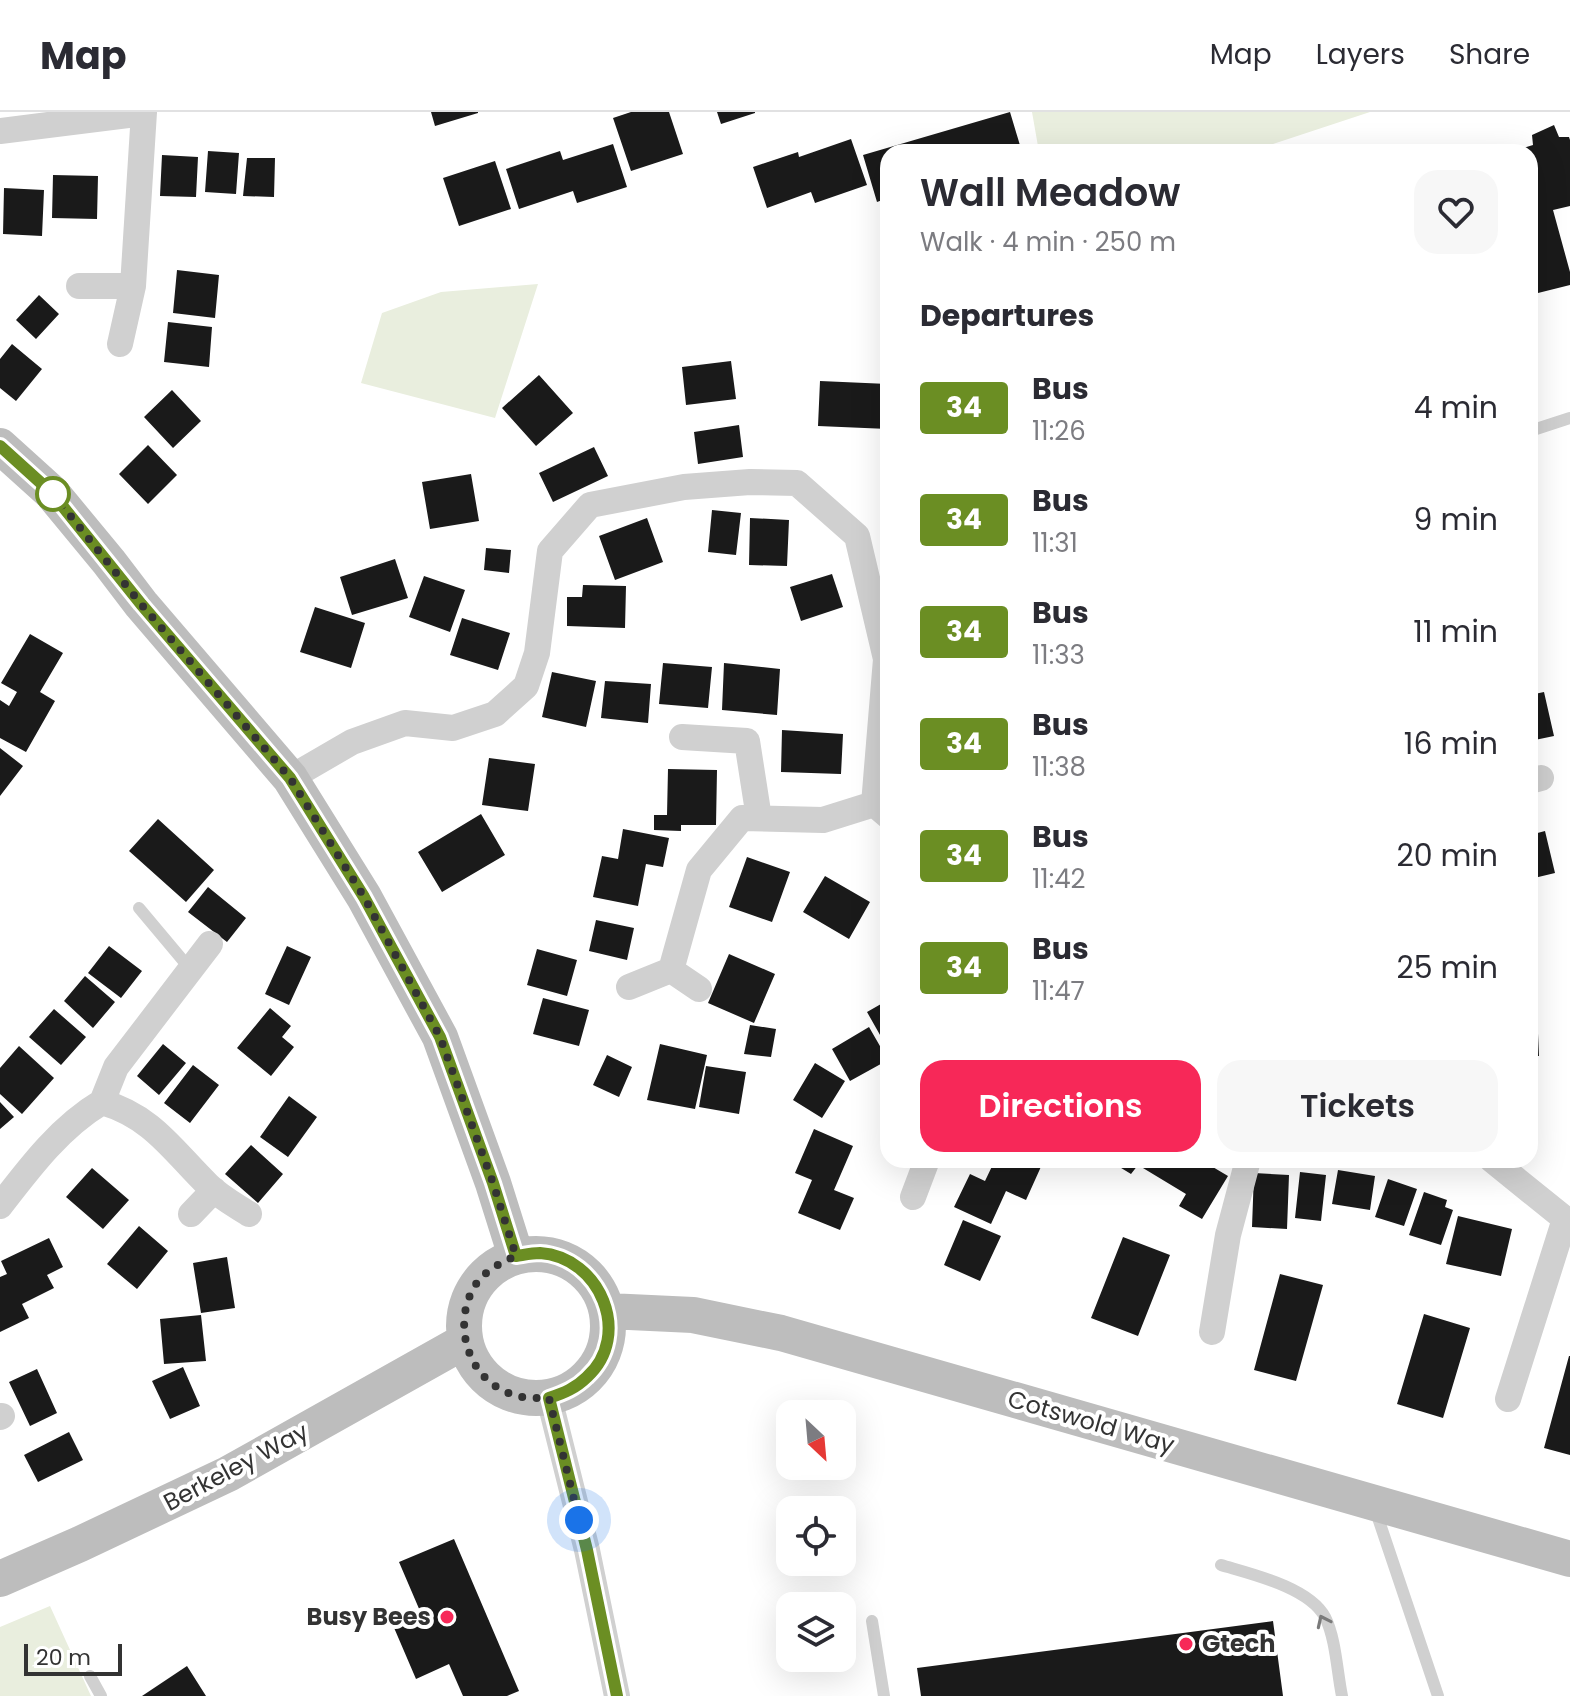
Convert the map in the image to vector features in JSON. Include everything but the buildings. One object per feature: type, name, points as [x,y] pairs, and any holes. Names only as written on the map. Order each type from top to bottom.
[{"type":"main road","points":[[0,446],[52,493],[141,604],[290,778],[364,897],[440,1037],[516,1256]]},
{"type":"main road","points":[[539,1253],[563,1258],[584,1270],[599,1289],[608,1311],[609,1335],[596,1366],[571,1390],[549,1398],[527,1398],[505,1392],[487,1380],[473,1362],[465,1341],[463,1319],[469,1299],[480,1280],[496,1265],[516,1256],[539,1253]]},
{"type":"main road","name":"Cotswold Way","points":[[608,1311],[693,1315],[781,1333],[1570,1559]]},
{"type":"main road","name":"Berkeley Way","points":[[0,1579],[228,1474],[465,1341]]},
{"type":"street","points":[[0,131],[144,112],[133,286],[120,344]]},
{"type":"street","points":[[79,286],[133,286]]},
{"type":"street","points":[[290,778],[352,742],[405,723],[453,728],[495,714],[526,686],[537,653],[550,551],[590,505],[684,487],[750,482],[797,483],[857,536],[880,634]]},
{"type":"street","points":[[682,737],[747,741],[759,818]]},
{"type":"street","points":[[671,970],[699,870],[742,818],[823,820],[880,810]]},
{"type":"street","points":[[1,1203],[57,1136],[102,1102],[116,1067],[210,944]]},
{"type":"street","points":[[629,987],[671,970]]},
{"type":"street","points":[[671,970],[699,989]]},
{"type":"street","points":[[102,1102],[124,1108],[152,1127],[214,1190],[249,1214]]},
{"type":"street","points":[[913,1197],[924,1168]]},
{"type":"street","points":[[1212,1332],[1228,1235],[1246,1168]]},
{"type":"street","points":[[1502,1168],[1567,1221],[1508,1399]]},
{"type":"street","points":[[191,1214],[214,1190]]},
{"type":"street","points":[[549,1398],[587,1550],[617,1696]]},
{"type":"lane","points":[[1538,428],[1570,418]]},
{"type":"lane","points":[[139,908],[191,970]]},
{"type":"lane","points":[[1373,1502],[1438,1696]]},
{"type":"lane","points":[[1221,1565],[1270,1580],[1311,1601],[1324,1617],[1342,1696]]},
{"type":"lane","points":[[872,1621],[884,1696]]},
{"type":"lane","points":[[90,1676],[101,1696]]},
{"type":"green space","points":[[1032,112],[1370,112],[1273,144],[1038,144]]},
{"type":"green space","points":[[538,284],[495,418],[361,383],[382,313],[441,292]]},
{"type":"green space","points":[[50,1606],[91,1696],[0,1696],[0,1627]]},
{"type":"bus line","name":"34","points":[[0,446],[52,493],[141,604],[290,778],[364,897],[440,1037],[516,1256],[539,1253],[563,1258],[584,1270],[599,1289],[608,1311],[609,1335],[602,1356],[589,1376],[571,1390],[549,1398],[587,1550],[617,1696]]},
{"type":"place","name":"Busy Bees","points":[[447,1617]]},
{"type":"place","name":"Gtech","points":[[1186,1644]]},
{"type":"route","points":[[53,494],[141,604],[290,778],[364,897],[440,1037],[516,1256],[496,1265],[480,1280],[469,1299],[463,1319],[465,1341],[473,1362],[487,1380],[505,1392],[527,1398],[549,1398],[579,1520]]}]
